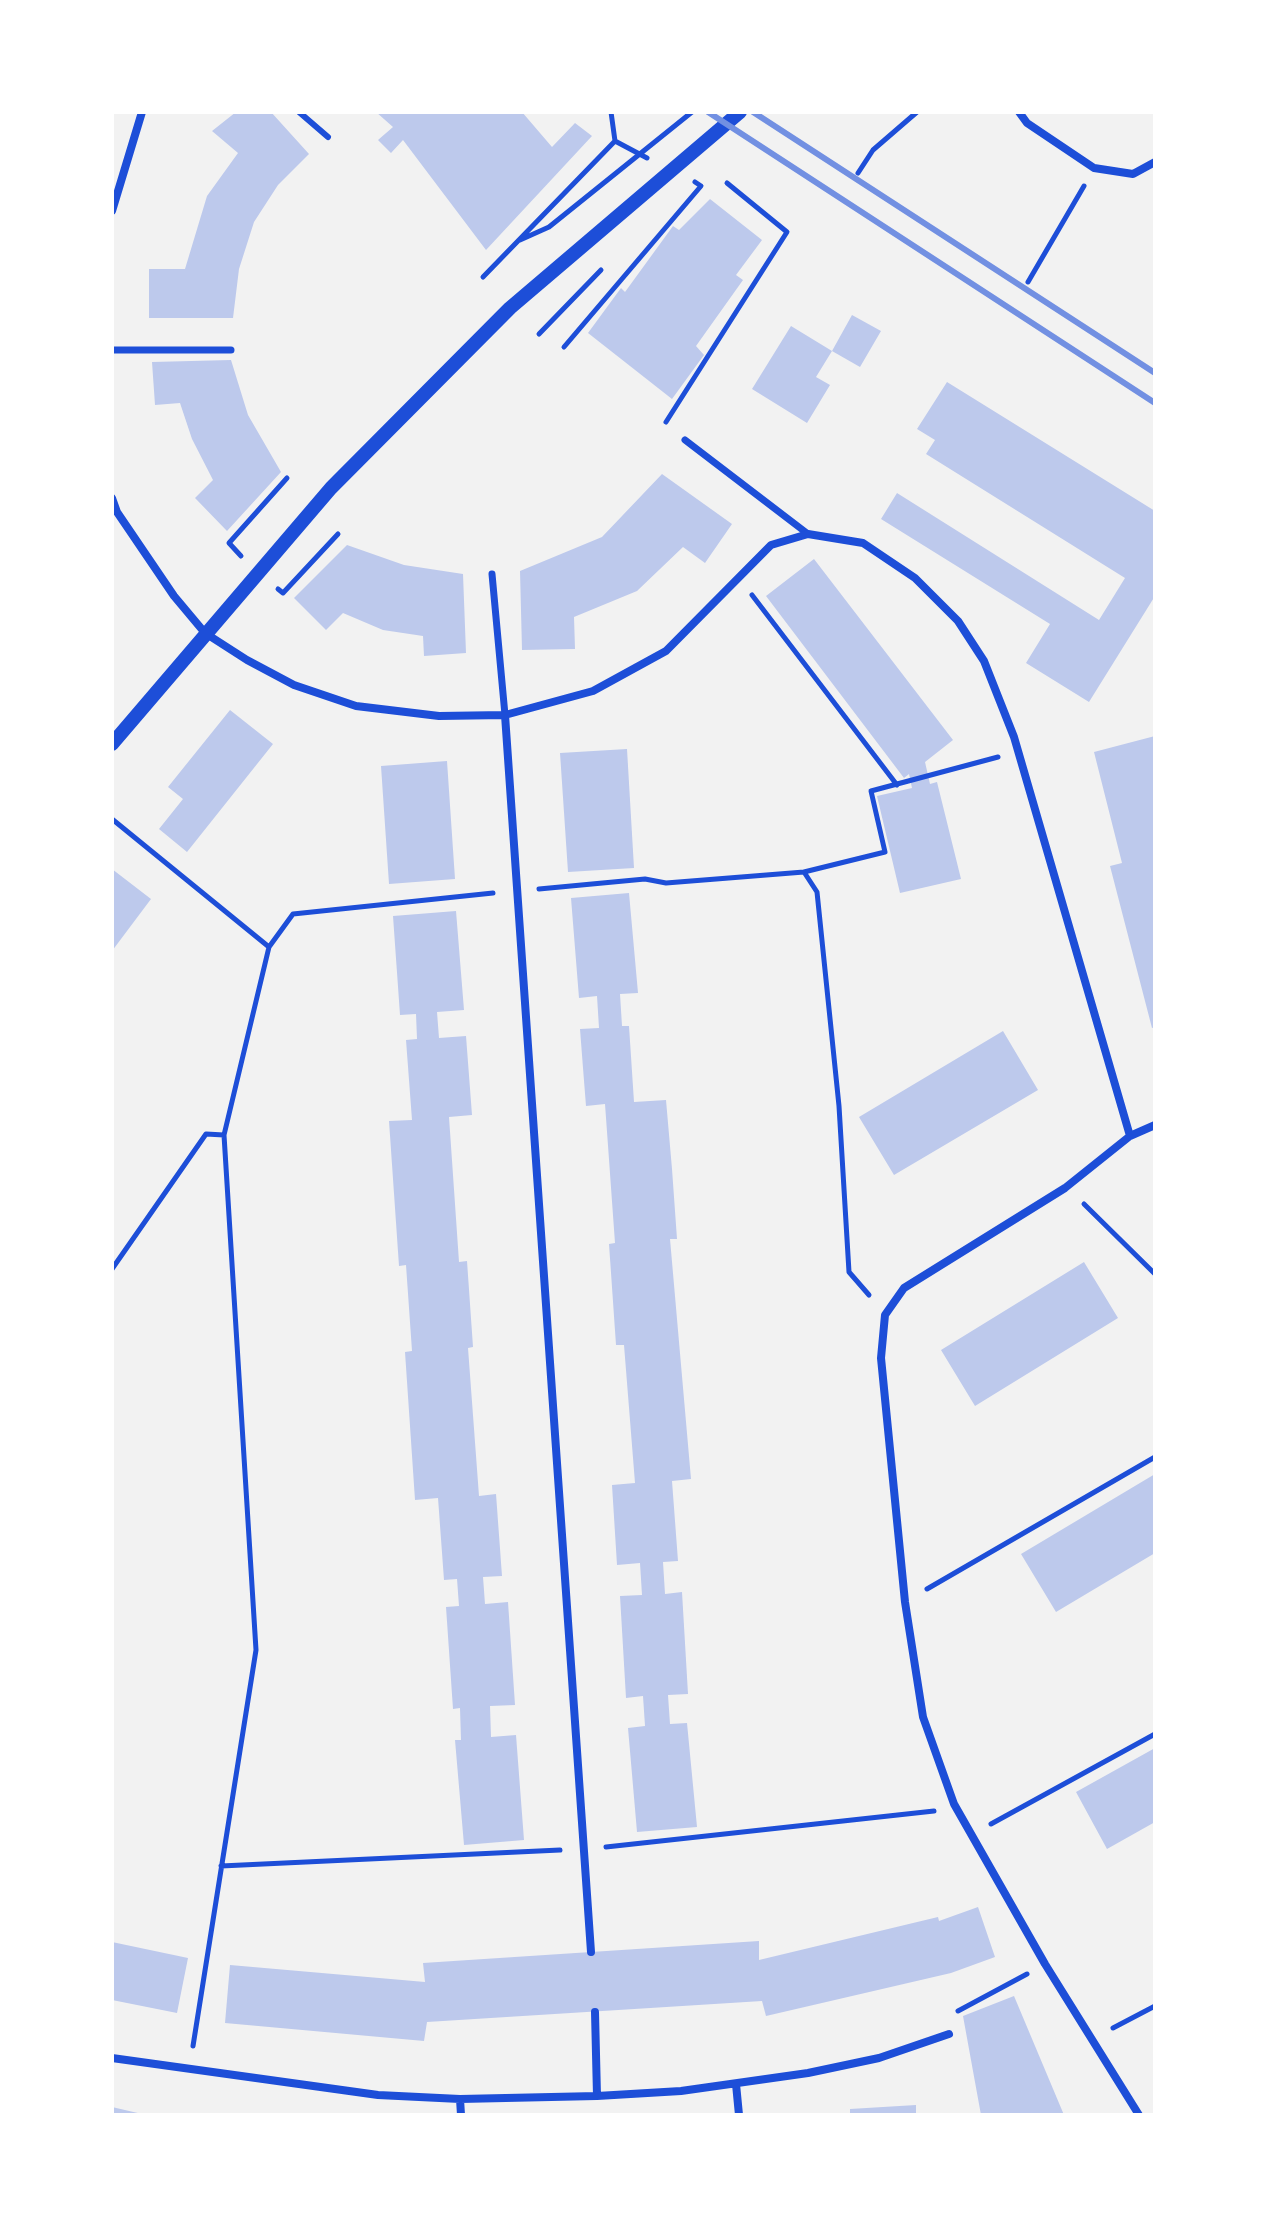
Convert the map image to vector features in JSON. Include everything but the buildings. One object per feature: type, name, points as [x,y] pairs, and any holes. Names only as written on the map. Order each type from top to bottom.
[{"type":"street","points":[[112,211],[142,112]]},
{"type":"street","points":[[112,744],[331,488],[510,308],[740,112]]},
{"type":"street","points":[[1019,112],[1027,123],[1094,168],[1133,174],[1155,162]]},
{"type":"street","points":[[112,350],[231,350]]},
{"type":"street","points":[[685,440],[808,534]]},
{"type":"street","points":[[112,498],[117,512],[174,596],[205,633],[294,685],[356,706],[439,716],[505,715],[593,691],[666,651],[740,580],[771,545],[808,534],[863,543],[915,578],[958,621],[984,661],[1019,751],[1130,1136]]},
{"type":"street","points":[[492,574],[518,890],[591,1952]]},
{"type":"street","points":[[1139,2115],[1045,1964],[954,1804],[923,1717],[905,1602],[881,1358],[885,1315],[904,1288],[1065,1188],[1130,1136],[1155,1125]]},
{"type":"street","points":[[595,2012],[597,2096]]},
{"type":"street","points":[[112,2058],[313,2089],[460,2099],[597,2096],[736,2084],[879,2058],[949,2034]]},
{"type":"street","points":[[736,2084],[739,2115]]},
{"type":"street","points":[[460,2099],[461,2115]]},
{"type":"lane","points":[[299,112],[328,137]]},
{"type":"path","points":[[611,112],[615,141]]},
{"type":"path","points":[[520,240],[549,227],[692,112]]},
{"type":"path","points":[[858,173],[873,150],[918,112]]},
{"type":"path","points":[[615,141],[628,147]]},
{"type":"path","points":[[483,277],[615,141]]},
{"type":"path","points":[[1028,282],[1094,168]]},
{"type":"path","points":[[564,347],[701,186],[694,182]]},
{"type":"path","points":[[665,424],[787,232],[727,183]]},
{"type":"path","points":[[539,334],[560,311]]},
{"type":"path","points":[[740,580],[897,785]]},
{"type":"path","points":[[189,2071],[256,1650],[224,1135],[238,1065],[269,947],[293,914],[645,879],[666,883],[804,872],[885,852],[871,791],[1019,751]]},
{"type":"path","points":[[112,819],[269,947]]},
{"type":"path","points":[[804,872],[817,892],[839,1106],[849,1272],[885,1315]]},
{"type":"path","points":[[112,1269],[206,1134],[224,1135]]},
{"type":"path","points":[[1065,1188],[1155,1274]]},
{"type":"path","points":[[905,1602],[1155,1457]]},
{"type":"path","points":[[972,1834],[1155,1734]]},
{"type":"path","points":[[949,2034],[958,2011],[1045,1964]]},
{"type":"path","points":[[1092,2039],[1155,2006]]},
{"type":"railway","points":[[708,112],[1155,403]]},
{"type":"railway","points":[[753,112],[1155,373]]}]
